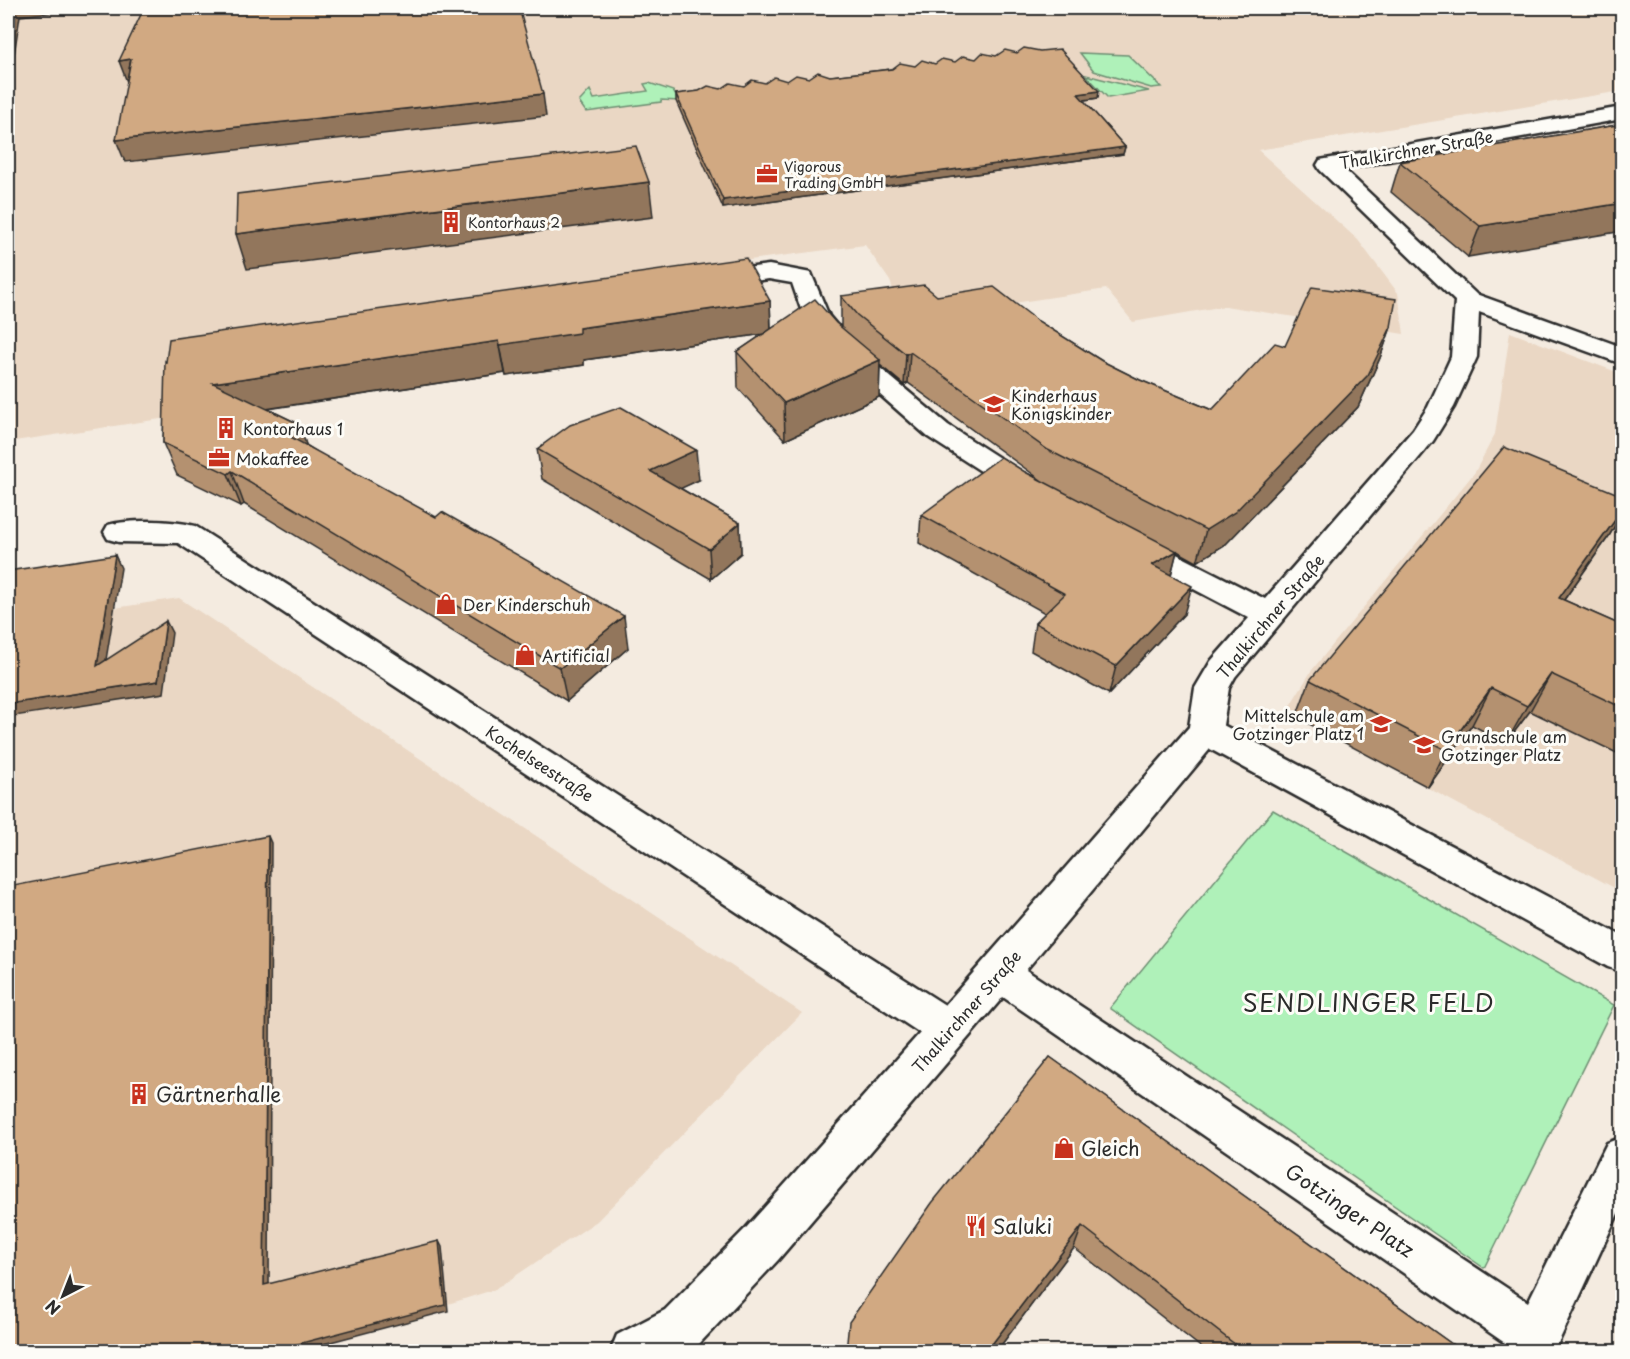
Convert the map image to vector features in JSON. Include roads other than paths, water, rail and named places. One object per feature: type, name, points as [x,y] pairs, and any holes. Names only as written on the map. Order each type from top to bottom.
[{"type":"street","name":"Thalkirchner Straße","points":[[633,1352],[688,1339],[762,1244],[950,1030],[1205,731],[1212,688],[1223,669],[1424,435],[1441,408],[1464,357],[1467,298],[1328,165],[1623,112]]},
{"type":"street","points":[[681,284],[769,272],[802,278],[817,318],[846,352],[886,388],[965,450],[1051,501]]},
{"type":"street","points":[[1467,298],[1623,356]]},
{"type":"street","name":"Kochelseestraße","points":[[119,532],[184,533],[950,1030]]},
{"type":"street","points":[[1110,533],[1269,615]]},
{"type":"street","points":[[1205,731],[1623,955]]},
{"type":"street","name":"Gotzinger Platz","points":[[999,973],[1537,1336],[1623,1158]]},
{"type":"place","name":"Vigorous Trading GmbH","points":[[767,174]]},
{"type":"place","name":"Kontorhaus 2","points":[[451,222]]},
{"type":"place","name":"Kinderhaus Königskinder","points":[[994,404]]},
{"type":"place","name":"Kontorhaus 1","points":[[226,428]]},
{"type":"place","name":"Mokaffee","points":[[219,458]]},
{"type":"place","name":"Der Kinderschuh","points":[[446,604]]},
{"type":"place","name":"Artificial","points":[[525,655]]},
{"type":"place","name":"Mittelschule am Gotzinger Platz 1","points":[[1381,724]]},
{"type":"place","name":"Grundschule am Gotzinger Platz","points":[[1424,745]]},
{"type":"place","name":"Gärtnerhalle","points":[[139,1094]]},
{"type":"place","name":"Gleich","points":[[1064,1148]]},
{"type":"place","name":"Saluki","points":[[976,1226]]},
{"type":"district","name":"SENDLINGER FELD","points":[[1369,1002]]}]
